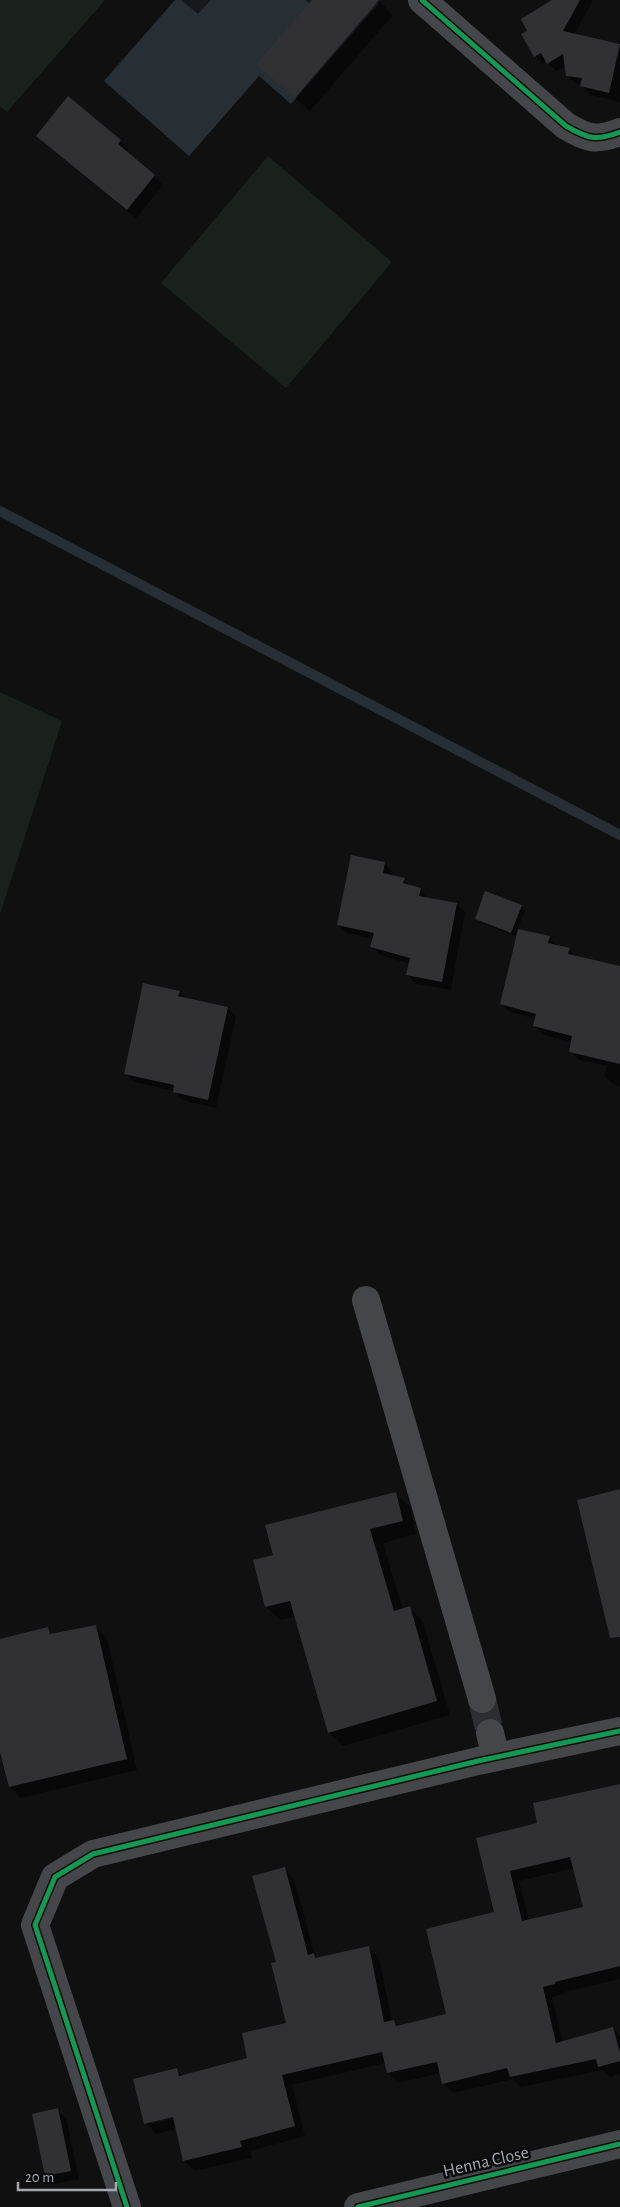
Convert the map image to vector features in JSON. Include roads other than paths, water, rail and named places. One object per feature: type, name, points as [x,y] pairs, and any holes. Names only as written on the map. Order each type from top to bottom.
[{"type":"street","points":[[422,0],[566,126],[586,138],[604,138],[620,132]]},
{"type":"street","points":[[366,1300],[482,1700]]},
{"type":"street","points":[[127,2207],[35,1925],[55,1877],[92,1854],[493,1745],[620,1731]]},
{"type":"street","name":"Henna Close","points":[[358,2207],[620,2144]]},
{"type":"waterway","points":[[0,511],[620,835]]},
{"type":"tunnel","points":[[482,1699],[490,1733]]}]
